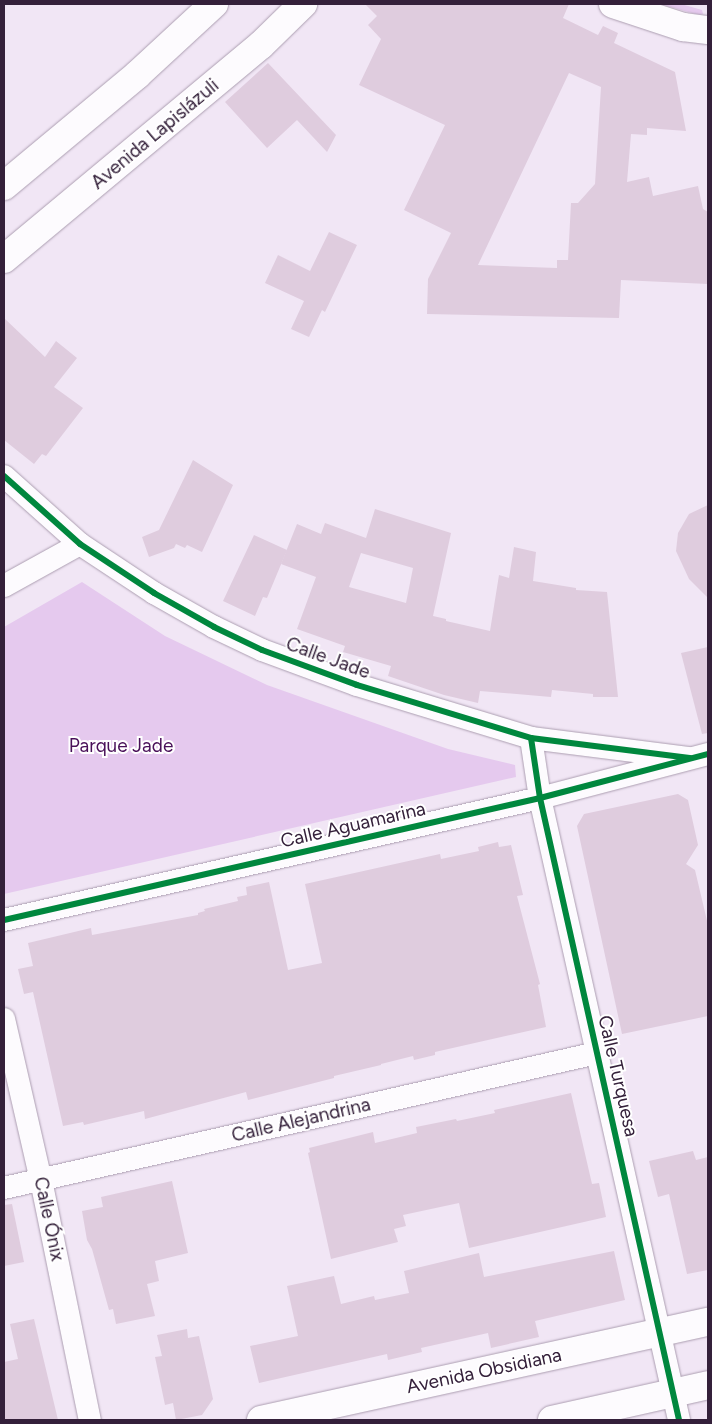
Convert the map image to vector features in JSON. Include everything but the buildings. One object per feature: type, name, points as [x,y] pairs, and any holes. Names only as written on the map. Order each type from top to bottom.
[{"type":"main road","points":[[4,186],[137,75],[214,4]]},
{"type":"main road","name":"Avenida Lapislázuli","points":[[4,259],[261,45],[303,4]]},
{"type":"main road","points":[[613,4],[683,27],[708,30]]},
{"type":"main road","name":"Avenida Obsidiana","points":[[261,1420],[708,1322]]},
{"type":"main road","points":[[552,1420],[708,1385]]},
{"type":"street","name":"Calle Jade","points":[[4,476],[80,544],[154,592],[214,627],[262,650],[357,685],[531,738],[699,756]]},
{"type":"street","points":[[4,586],[80,544]]},
{"type":"street","name":"Calle Turquesa","points":[[531,738],[540,798],[679,1420]]},
{"type":"street","name":"Calle Aguamarina","points":[[4,920],[540,798],[699,756]]},
{"type":"street","name":"Calle Ónix","points":[[4,1020],[41,1180],[90,1420]]},
{"type":"street","name":"Calle Alejandrina","points":[[4,1188],[597,1053]]},
{"type":"green space","points":[[660,4],[681,4],[702,10],[703,14],[699,15]]},
{"type":"green space","name":"Parque Jade","points":[[82,582],[165,636],[267,685],[448,749],[515,765],[516,777],[4,894],[4,627]]},
{"type":"cycle path","points":[[4,476],[80,544],[154,593],[214,627],[262,650],[357,685],[531,738],[690,758]]},
{"type":"cycle path","points":[[531,738],[540,798],[679,1420]]},
{"type":"cycle path","points":[[4,920],[540,798],[708,754]]}]
